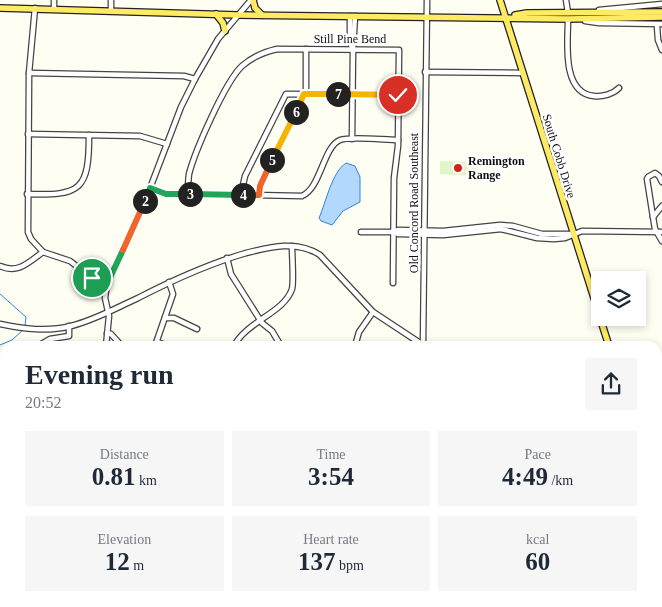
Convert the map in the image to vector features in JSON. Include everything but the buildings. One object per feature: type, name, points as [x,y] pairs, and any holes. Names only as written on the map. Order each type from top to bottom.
[{"type":"main road","points":[[252,0],[254,8],[262,15]]},
{"type":"main road","name":"South Cobb Drive","points":[[500,0],[591,288]]},
{"type":"main road","points":[[0,8],[238,15],[506,18],[527,13],[570,17],[662,17]]},
{"type":"main road","points":[[570,17],[590,12],[662,12]]},
{"type":"main road","points":[[216,14],[223,23],[225,31]]},
{"type":"main road","name":"South Cobb Drive","points":[[603,326],[607,341]]},
{"type":"street","points":[[54,0],[54,9]]},
{"type":"street","points":[[111,0],[111,10]]},
{"type":"street","points":[[106,341],[109,316],[105,298],[107,284],[150,188],[181,108],[194,79],[225,31],[252,0]]},
{"type":"street","name":"Old Concord Road Southeast","points":[[424,341],[427,0]]},
{"type":"street","points":[[566,0],[570,17],[568,56],[571,75],[576,86],[582,92],[595,96],[612,93],[619,88]]},
{"type":"street","points":[[590,12],[659,3]]},
{"type":"street","points":[[35,8],[29,73],[28,232],[31,239],[43,252],[70,261],[92,278],[107,284]]},
{"type":"street","points":[[352,139],[352,49],[350,40],[353,16]]},
{"type":"street","points":[[570,17],[600,23],[660,25],[658,40],[662,50]]},
{"type":"street","name":"Still Pine Bend","points":[[188,194],[190,171],[206,130],[236,73],[248,62],[263,53],[277,49],[399,50],[398,140],[394,178],[393,283]]},
{"type":"street","points":[[259,195],[261,182],[305,94],[306,49]]},
{"type":"street","points":[[425,72],[523,73]]},
{"type":"street","points":[[29,73],[184,76],[194,79]]},
{"type":"street","points":[[241,194],[245,176],[286,94],[398,95]]},
{"type":"street","points":[[28,134],[140,136],[167,144]]},
{"type":"street","points":[[27,194],[60,194],[74,189],[87,172],[88,135]]},
{"type":"street","points":[[150,188],[166,194],[304,196],[312,188],[334,145],[340,140],[398,140]]},
{"type":"street","points":[[662,182],[659,176],[655,174],[648,177],[653,217],[662,241]]},
{"type":"street","points":[[653,217],[662,206]]},
{"type":"street","points":[[361,232],[424,233],[500,225],[513,226],[542,234],[574,234],[594,230],[660,232]]},
{"type":"street","points":[[0,324],[31,329],[69,326],[108,312],[169,282],[226,258],[274,246],[292,246],[309,249],[324,258],[373,312],[416,341]]},
{"type":"street","points":[[237,341],[243,332],[283,304],[289,296],[292,287],[292,246]]},
{"type":"street","points":[[0,266],[10,269],[20,268],[43,252]]},
{"type":"street","points":[[226,258],[231,274],[262,323],[276,335],[279,341]]},
{"type":"street","points":[[157,341],[173,294],[169,282]]},
{"type":"street","points":[[356,341],[359,332],[373,312]]},
{"type":"street","points":[[165,318],[174,318],[197,330]]},
{"type":"street","points":[[47,341],[69,336],[69,326]]},
{"type":"street","points":[[107,333],[117,341]]},
{"type":"green space","name":"Remington Range","points":[[440,161],[476,162],[475,176],[440,174]]},
{"type":"water","points":[[346,163],[355,166],[360,177],[360,202],[343,211],[332,225],[321,221],[319,218],[333,180],[341,167]]},
{"type":"waterway","points":[[0,294],[26,317],[25,326]]},
{"type":"waterway","points":[[10,341],[23,330]]},
{"type":"place","name":"Remington Range","points":[[458,168]]},
{"type":"route","points":[[92,278],[107,284],[150,188],[170,194],[259,195],[261,182],[304,94],[398,95]]}]
